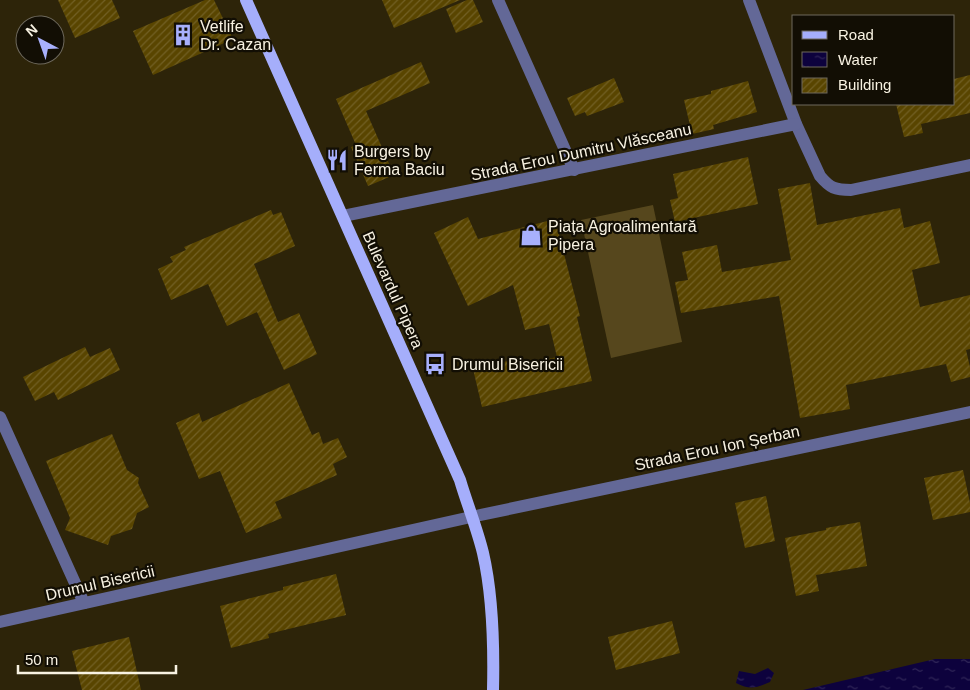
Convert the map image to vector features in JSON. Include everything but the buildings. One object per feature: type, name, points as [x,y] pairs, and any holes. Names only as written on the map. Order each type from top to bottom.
[{"type":"main road","name":"Bulevardul Pipera","points":[[246,0],[460,480],[483,553],[490,601],[494,664],[493,690]]},
{"type":"street","points":[[498,0],[574,170]]},
{"type":"street","points":[[749,0],[796,124],[820,176],[833,189],[851,190],[970,165]]},
{"type":"street","name":"Strada Erou Dumitru Vlăsceanu","points":[[343,216],[796,124]]},
{"type":"street","name":"Strada Erou Ion Șerban","points":[[471,517],[970,412]]},
{"type":"street","points":[[0,417],[84,603]]},
{"type":"street","name":"Drumul Bisericii","points":[[0,622],[471,517]]},
{"type":"shaded area","points":[[653,205],[682,342],[611,358],[581,220]]},
{"type":"water","points":[[935,659],[970,659],[970,690],[803,690]]},
{"type":"water","points":[[768,668],[774,673],[770,682],[753,687],[745,687],[736,683],[739,671],[755,674]]},
{"type":"place","name":"Vetlife Dr. Cazan","points":[[183,35]]},
{"type":"place","name":"Burgers by Ferma Baciu","points":[[337,160]]},
{"type":"place","name":"Piața Agroalimentară Pipera","points":[[531,235]]},
{"type":"place","name":"Drumul Bisericii","points":[[435,364]]}]
